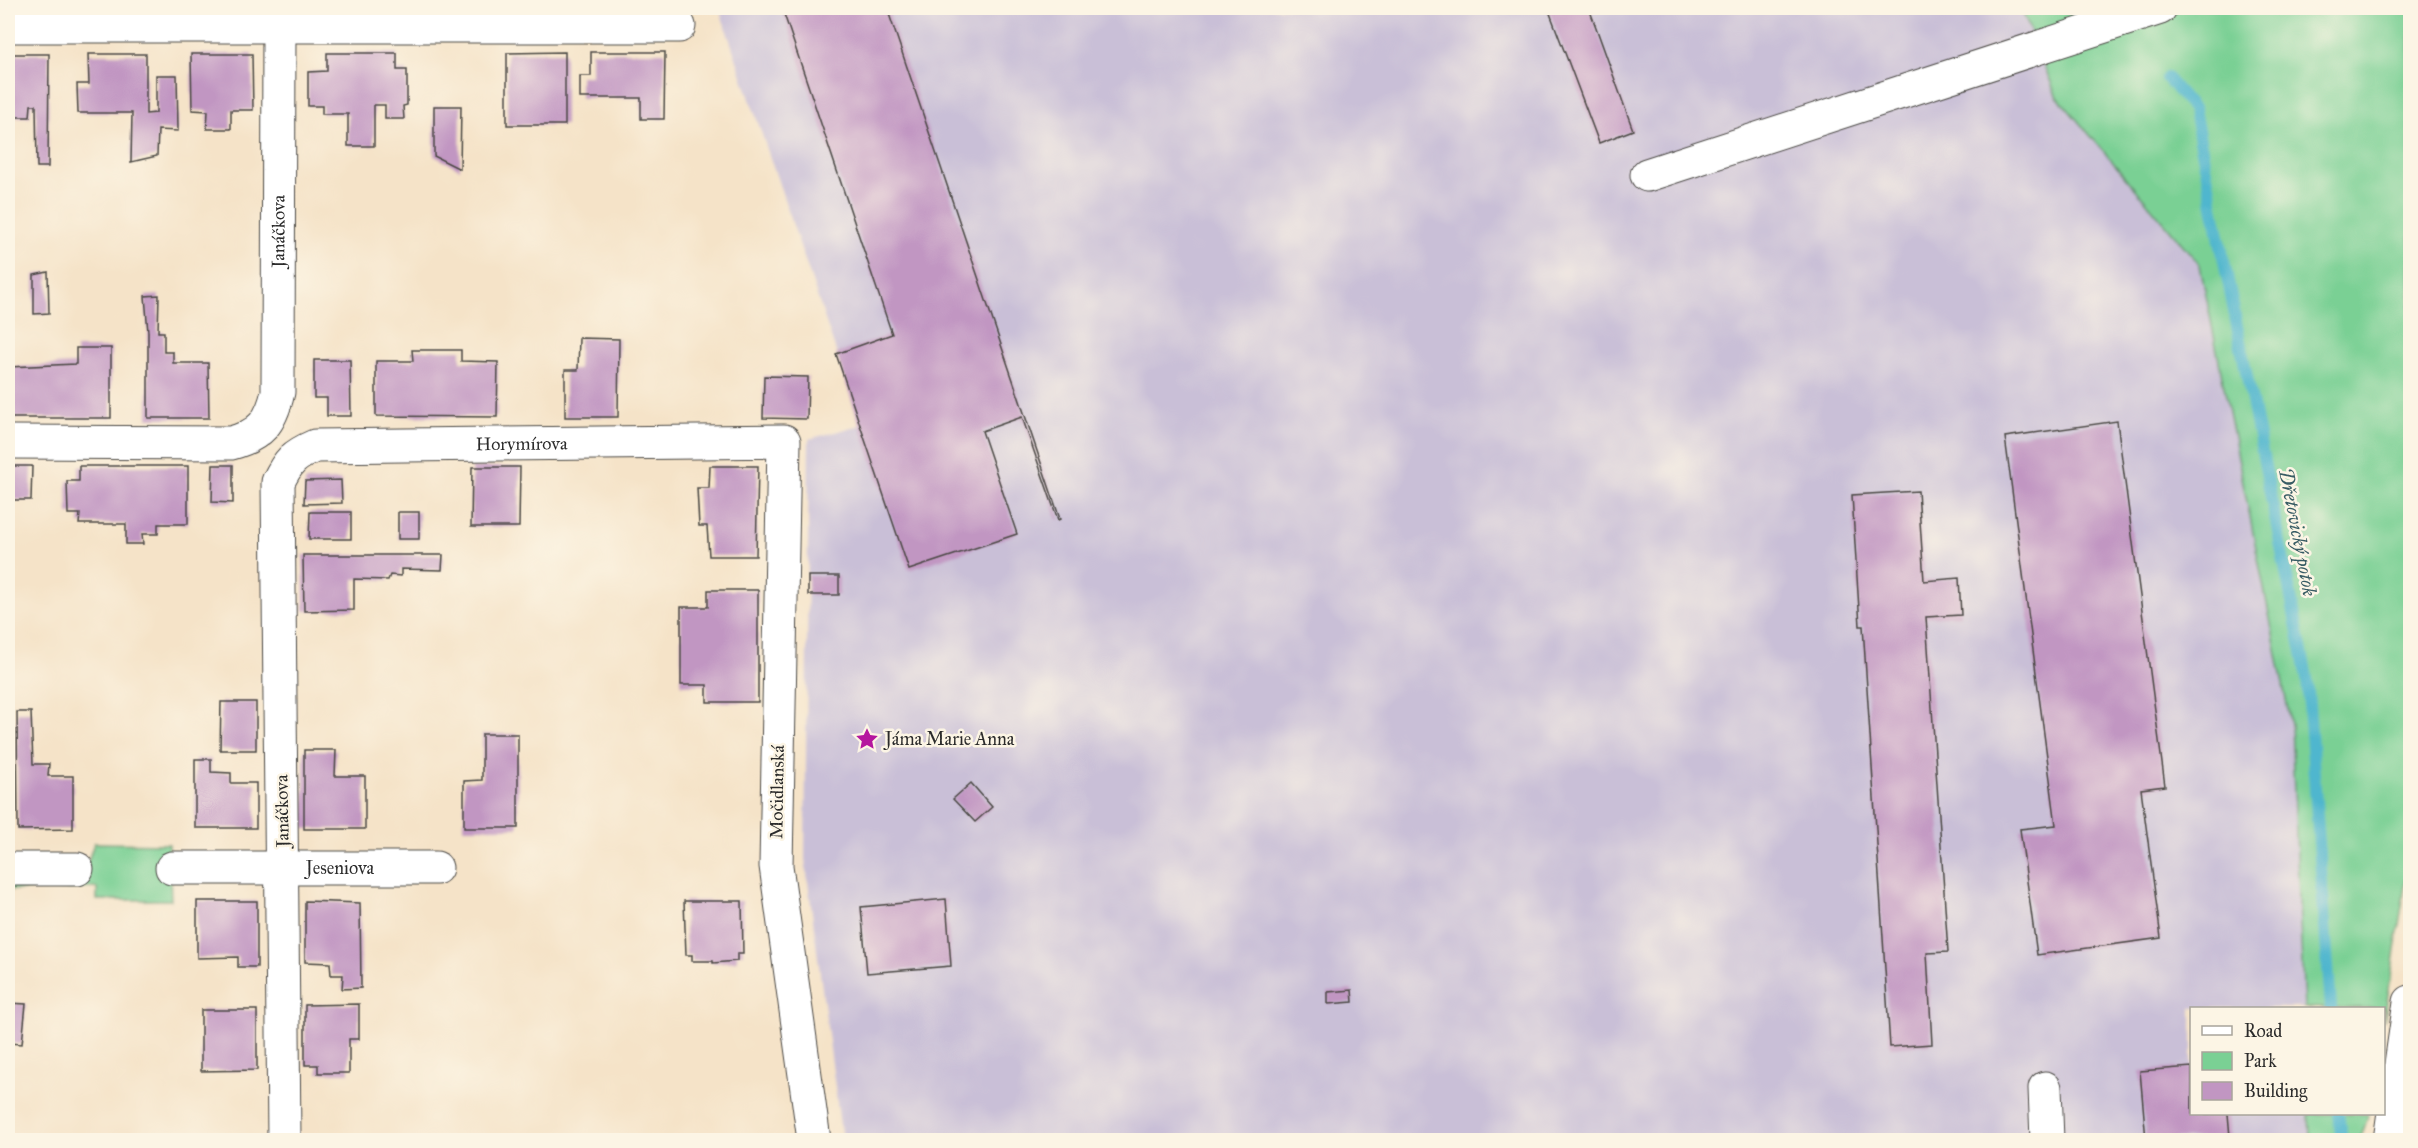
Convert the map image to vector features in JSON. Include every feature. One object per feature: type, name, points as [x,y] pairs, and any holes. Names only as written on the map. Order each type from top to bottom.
[{"type":"street","points":[[1647,175],[2160,8]]},
{"type":"street","points":[[8,26],[679,26]]},
{"type":"street","name":"Janáčkova","points":[[8,442],[231,442],[247,438],[259,431],[273,411],[278,392],[279,26]]},
{"type":"street","name":"Horymírova","points":[[278,482],[286,465],[298,454],[315,446],[784,441]]},
{"type":"street","name":"Močidlanská","points":[[784,441],[776,866],[814,1140]]},
{"type":"street","name":"Janáčkova","points":[[278,482],[284,1140]]},
{"type":"street","points":[[8,869],[77,868]]},
{"type":"street","name":"Jeseniova","points":[[172,868],[436,868]]},
{"type":"street","points":[[2390,1140],[2410,1002]]},
{"type":"street","points":[[2045,1088],[2047,1140]]},
{"type":"shaded area","points":[[719,8],[2021,8],[2056,95],[2200,265],[2291,725],[2304,1007],[2190,1007],[2190,1115],[2309,1115],[2311,1138],[2278,1140],[842,1140],[805,859],[809,439],[861,425]]},
{"type":"green space","points":[[2021,8],[2410,8],[2410,854],[2385,1015],[2385,1007],[2304,1007],[2291,725],[2200,265],[2056,95]]},
{"type":"green space","points":[[94,843],[169,844],[171,900],[97,900],[97,888],[8,890],[8,878],[83,876]]},
{"type":"green space","points":[[2309,1115],[2369,1115],[2360,1140],[2278,1140],[2310,1138]]},
{"type":"building","points":[[782,8],[887,8],[1060,519],[1058,520],[1022,417],[982,431],[1017,534],[909,570],[836,354],[892,334]]},
{"type":"building","points":[[1548,8],[1589,8],[1633,130],[1599,143]]},
{"type":"building","points":[[565,52],[565,125],[507,125],[507,53]]},
{"type":"building","points":[[591,52],[665,52],[664,119],[641,119],[641,98],[580,98],[580,76],[591,76]]},
{"type":"building","points":[[327,53],[397,53],[397,70],[407,70],[407,105],[403,106],[404,119],[385,119],[385,105],[374,105],[374,146],[348,146],[348,114],[322,114],[322,106],[308,106],[308,72],[327,71]]},
{"type":"building","points":[[8,54],[49,54],[48,167],[37,167],[36,105],[31,105],[30,117],[8,117]]},
{"type":"building","points":[[88,54],[146,54],[146,114],[156,113],[156,75],[177,75],[178,131],[158,130],[157,156],[131,162],[132,113],[78,113],[77,84],[89,84]]},
{"type":"building","points":[[191,54],[252,54],[253,110],[231,110],[231,129],[207,129],[208,111],[192,110]]},
{"type":"building","points":[[434,106],[461,106],[460,169],[434,156]]},
{"type":"building","points":[[48,272],[49,313],[34,314],[34,275]]},
{"type":"building","points":[[159,295],[158,332],[164,332],[164,352],[173,352],[173,363],[208,363],[209,418],[148,418],[148,332],[145,296]]},
{"type":"building","points":[[579,338],[619,339],[618,417],[565,417],[565,370],[578,370]]},
{"type":"building","points":[[76,348],[111,348],[111,418],[8,418],[8,367],[76,364]]},
{"type":"building","points":[[412,350],[461,350],[461,361],[498,362],[497,417],[376,416],[376,361],[413,361]]},
{"type":"building","points":[[314,360],[350,360],[351,416],[327,416],[327,398],[314,398]]},
{"type":"building","points":[[764,376],[808,377],[807,419],[763,418]]},
{"type":"building","points":[[2117,421],[2165,786],[2141,789],[2161,938],[2037,955],[2020,829],[2056,825],[2005,437]]},
{"type":"building","points":[[213,465],[233,465],[233,503],[212,502]]},
{"type":"building","points":[[10,466],[32,466],[31,500],[10,500]]},
{"type":"building","points":[[79,466],[188,466],[188,524],[158,524],[158,534],[142,534],[143,544],[126,544],[126,524],[79,524],[80,514],[68,514],[67,481],[79,481]]},
{"type":"building","points":[[710,466],[758,466],[756,556],[709,556],[707,526],[699,526],[697,488],[709,488]]},
{"type":"building","points":[[472,467],[520,467],[519,527],[471,527]]},
{"type":"building","points":[[341,480],[342,503],[304,504],[305,481]]},
{"type":"building","points":[[1918,491],[1924,581],[1959,578],[1961,615],[1926,617],[1948,952],[1927,953],[1932,1044],[1890,1047],[1863,626],[1860,626],[1852,495]]},
{"type":"building","points":[[310,512],[351,512],[351,539],[309,539]]},
{"type":"building","points":[[398,512],[419,512],[419,539],[398,539]]},
{"type":"building","points":[[303,555],[443,555],[442,570],[401,569],[401,576],[390,575],[388,580],[354,579],[354,610],[304,611]]},
{"type":"building","points":[[808,576],[839,576],[839,595],[808,595]]},
{"type":"building","points":[[708,590],[758,590],[758,702],[707,702],[707,685],[681,685],[681,607],[708,607]]},
{"type":"building","points":[[221,702],[256,702],[256,750],[220,750]]},
{"type":"building","points":[[17,712],[31,712],[33,764],[49,764],[48,776],[73,776],[73,829],[18,830]]},
{"type":"building","points":[[482,734],[518,734],[518,828],[464,828],[464,781],[482,780]]},
{"type":"building","points":[[304,750],[336,750],[335,776],[365,776],[365,829],[304,829]]},
{"type":"building","points":[[195,759],[211,759],[211,772],[231,773],[231,783],[256,783],[256,828],[195,828]]},
{"type":"building","points":[[971,783],[992,807],[975,822],[953,799]]},
{"type":"building","points":[[946,899],[951,966],[867,973],[861,907]]},
{"type":"building","points":[[197,901],[257,901],[257,967],[238,967],[238,957],[197,958]]},
{"type":"building","points":[[305,901],[360,903],[361,988],[342,989],[343,975],[331,975],[330,963],[305,962]]},
{"type":"building","points":[[684,901],[742,901],[743,954],[737,954],[737,961],[713,963],[713,961],[692,961],[692,955],[686,955]]},
{"type":"building","points":[[1352,990],[1353,1002],[1328,1004],[1328,992]]},
{"type":"building","points":[[8,1003],[26,1004],[22,1044],[8,1043]]},
{"type":"building","points":[[359,1004],[359,1039],[349,1039],[349,1073],[318,1073],[318,1065],[305,1065],[305,1005]]},
{"type":"building","points":[[201,1010],[257,1010],[257,1070],[201,1071]]},
{"type":"building","points":[[2190,1067],[2190,1115],[2228,1115],[2230,1137],[2146,1140],[2140,1071]]},
{"type":"waterway","name":"Dřetovický potok","points":[[2167,78],[2194,110],[2307,678],[2331,1007]]},
{"type":"waterway","name":"Dřetovický potok","points":[[2338,1115],[2342,1140]]},
{"type":"place","name":"Jáma Marie Anna","points":[[867,739]]}]
